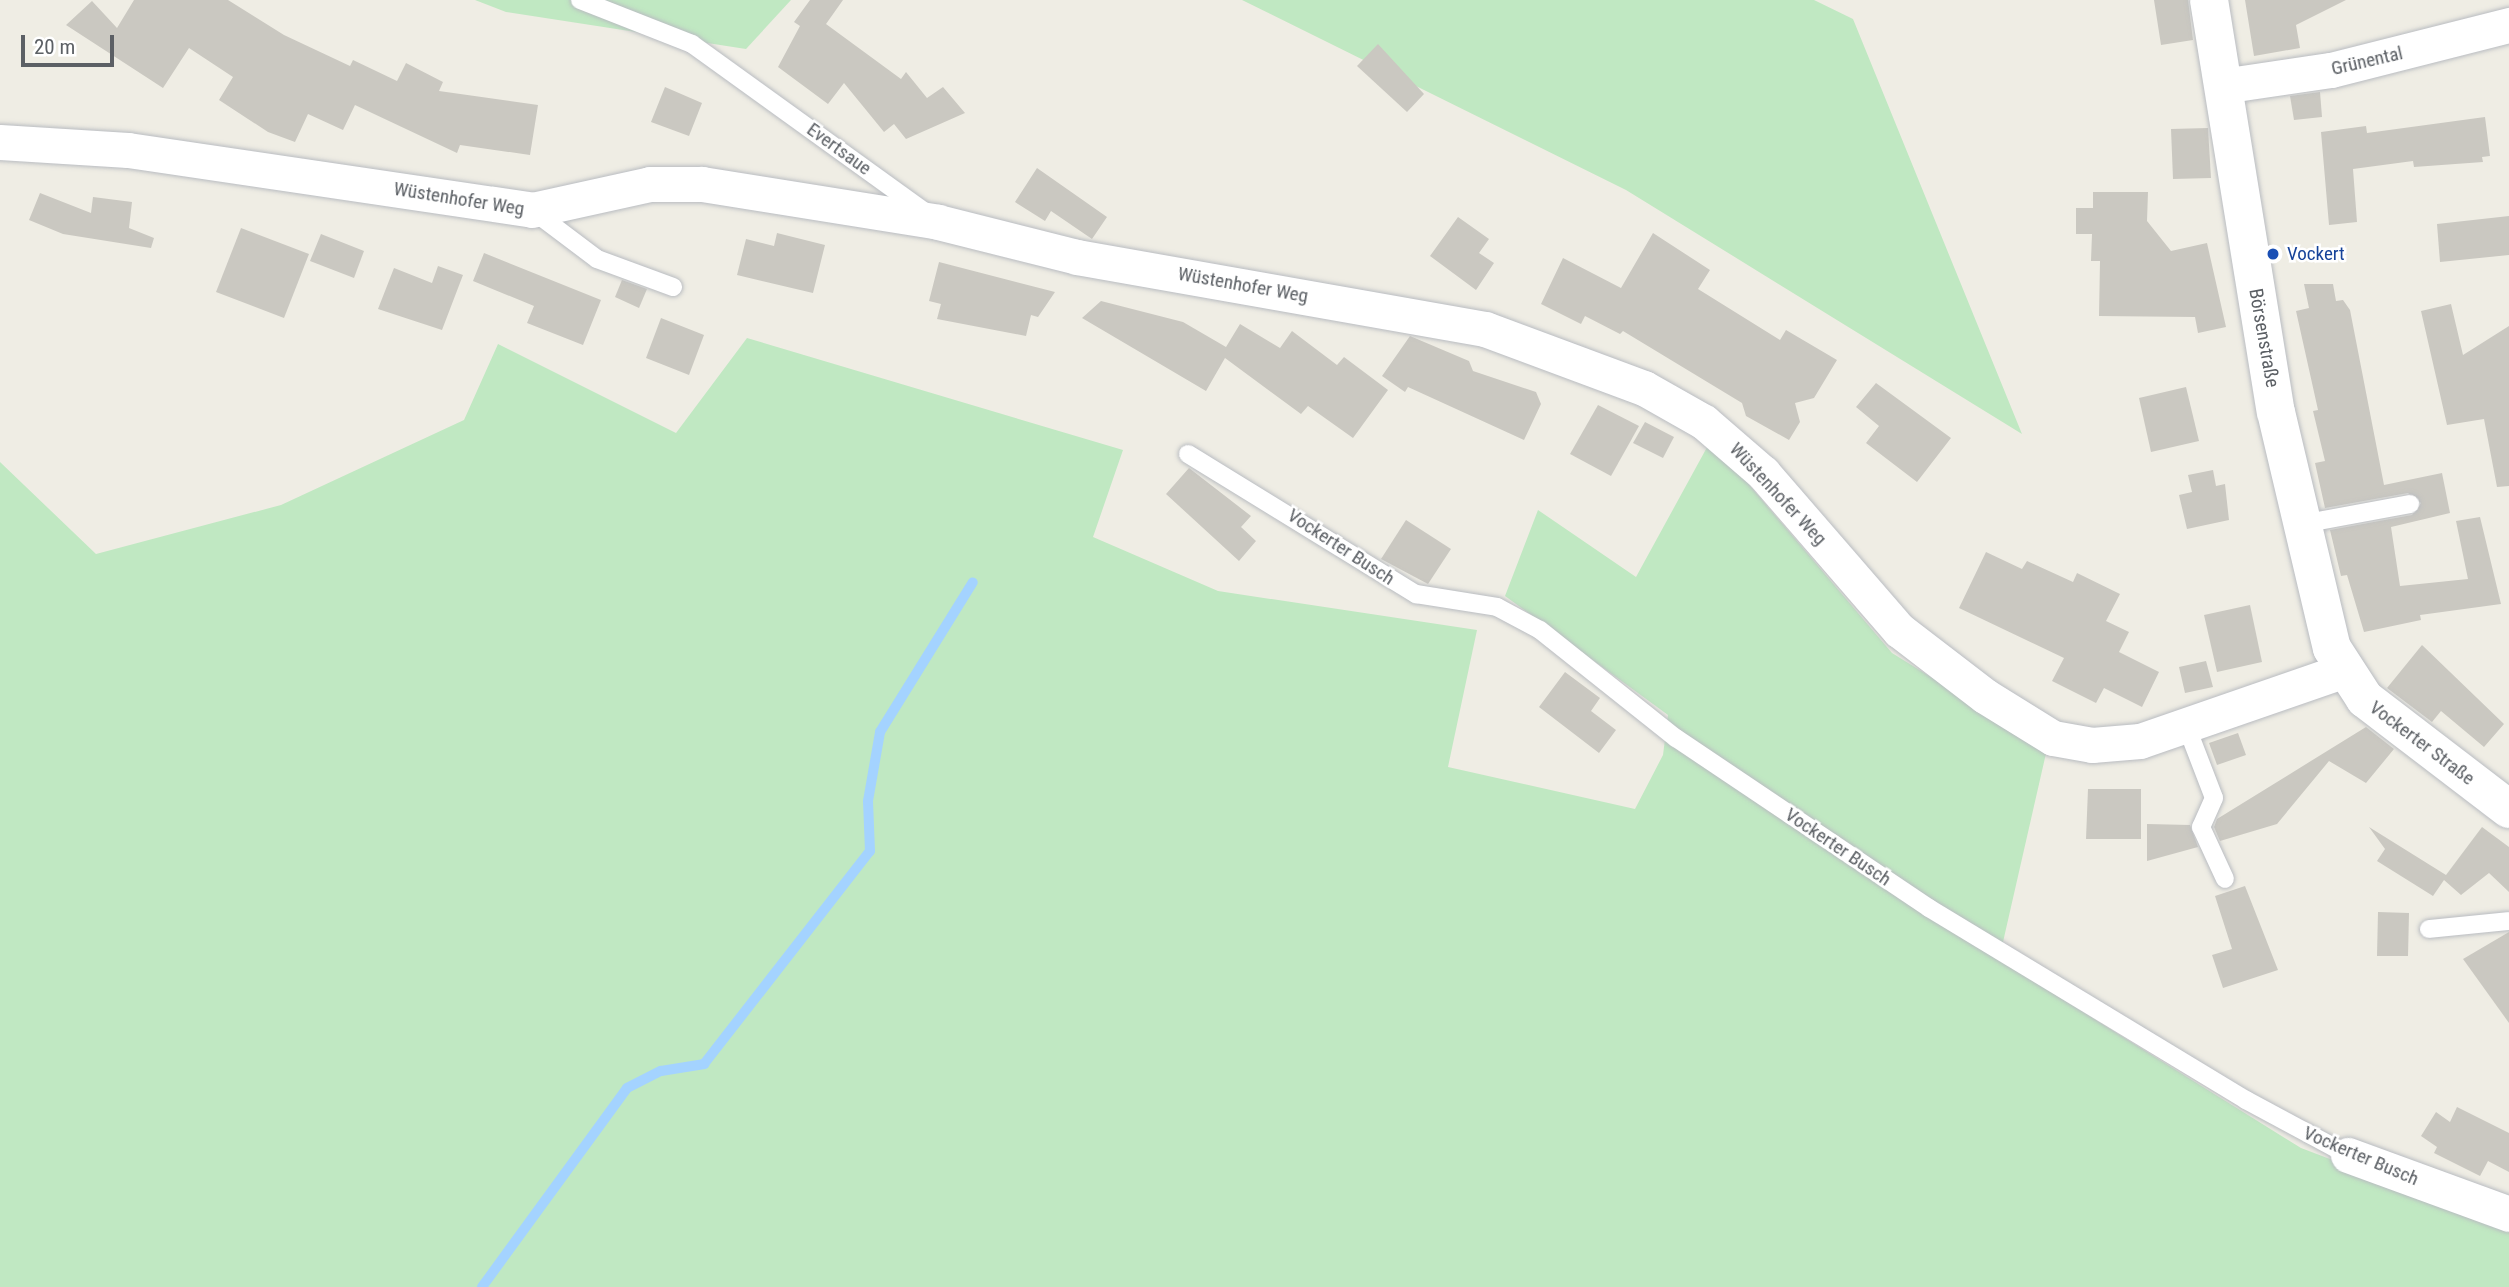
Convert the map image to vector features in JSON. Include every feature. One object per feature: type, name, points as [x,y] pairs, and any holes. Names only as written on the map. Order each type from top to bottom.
[{"type":"street","name":"Börsenstraße","points":[[2209,0],[2276,412],[2326,631],[2342,671]]},
{"type":"street","name":"Grünental","points":[[2222,86],[2342,68],[2509,25]]},
{"type":"street","name":"Wüstenhofer Weg","points":[[0,142],[128,150],[533,210],[666,183],[938,222],[1077,257],[1485,328],[1644,388],[1727,439],[1899,630],[2025,722],[2053,738],[2092,745],[2123,744],[2342,671]]},
{"type":"street","name":"Vockerter Straße","points":[[2342,671],[2391,721],[2509,809]]},
{"type":"street","name":"Vockerter Busch","points":[[2348,1154],[2509,1214]]},
{"type":"lane","name":"Evertsaue","points":[[580,0],[692,44],[740,76],[938,222]]},
{"type":"lane","points":[[533,210],[597,259],[673,287]]},
{"type":"lane","name":"Vockerter Busch","points":[[1188,454],[1416,594],[1497,607],[1540,630],[1676,738],[1929,908],[2246,1100],[2348,1154]]},
{"type":"lane","points":[[2302,524],[2410,504]]},
{"type":"lane","points":[[2186,725],[2214,798],[2201,827],[2225,879]]},
{"type":"lane","points":[[2430,929],[2509,921]]},
{"type":"green space","points":[[475,0],[791,0],[746,49],[506,12]]},
{"type":"green space","points":[[1242,0],[1814,0],[1853,19],[2022,434],[1626,190]]},
{"type":"green space","points":[[747,338],[1123,450],[1093,537],[1218,591],[1477,630],[1448,767],[1635,809],[1663,755],[1668,715],[1505,596],[1538,510],[1636,577],[1711,440],[1892,653],[2047,749],[2003,942],[2006,964],[2301,1148],[2509,1227],[2509,1287],[0,1287],[0,462],[96,554],[281,505],[464,420],[498,344],[676,433]]},
{"type":"building","points":[[134,0],[228,0],[284,35],[350,66],[353,60],[397,81],[406,63],[443,82],[439,91],[538,105],[530,155],[460,145],[457,153],[355,105],[343,130],[308,114],[295,142],[268,132],[219,100],[233,77],[189,48],[163,88],[66,25],[92,1],[117,28]]},
{"type":"building","points":[[810,0],[843,0],[826,24],[901,79],[906,72],[927,98],[943,87],[965,113],[906,139],[894,124],[884,132],[844,83],[828,104],[778,67],[800,26],[794,22]]},
{"type":"building","points":[[2154,0],[2188,0],[2193,40],[2161,45]]},
{"type":"building","points":[[2245,0],[2346,0],[2296,25],[2300,48],[2254,56]]},
{"type":"building","points":[[1378,44],[1424,94],[1407,112],[1357,66]]},
{"type":"building","points":[[665,87],[702,103],[689,136],[651,122]]},
{"type":"building","points":[[2320,92],[2322,117],[2294,120],[2290,96]]},
{"type":"building","points":[[2485,117],[2490,156],[2482,157],[2483,162],[2414,167],[2413,161],[2353,169],[2357,222],[2329,225],[2321,132],[2366,126],[2367,133]]},
{"type":"building","points":[[2208,128],[2211,178],[2173,179],[2171,129]]},
{"type":"building","points":[[1037,168],[1107,217],[1092,239],[1051,211],[1045,221],[1015,202]]},
{"type":"building","points":[[2093,192],[2148,192],[2147,221],[2171,251],[2207,243],[2226,327],[2198,333],[2195,317],[2099,316],[2100,261],[2091,261],[2092,234],[2076,234],[2076,208],[2093,208]]},
{"type":"building","points":[[40,193],[91,213],[93,197],[132,202],[129,228],[154,238],[151,248],[63,234],[29,220]]},
{"type":"building","points":[[2509,216],[2509,255],[2440,262],[2437,224]]},
{"type":"building","points":[[1458,217],[1489,239],[1479,253],[1494,263],[1476,290],[1430,256]]},
{"type":"building","points":[[241,228],[309,254],[284,318],[216,292]]},
{"type":"building","points":[[777,233],[825,245],[813,293],[737,275],[746,239],[774,246]]},
{"type":"building","points":[[1653,233],[1710,270],[1698,289],[1780,340],[1786,330],[1837,360],[1814,398],[1795,403],[1800,422],[1789,440],[1746,416],[1742,403],[1623,331],[1620,334],[1585,316],[1581,324],[1541,304],[1563,258],[1621,288]]},
{"type":"building","points":[[321,234],[364,251],[354,278],[310,261]]},
{"type":"building","points":[[484,253],[601,300],[583,345],[527,323],[534,306],[473,281]]},
{"type":"building","points":[[939,262],[1055,292],[1038,317],[1031,315],[1026,336],[937,319],[941,304],[929,301]]},
{"type":"building","points":[[438,266],[463,275],[442,330],[378,309],[394,268],[432,283]]},
{"type":"building","points":[[622,280],[647,289],[639,308],[615,297]]},
{"type":"building","points":[[2304,284],[2333,284],[2336,301],[2343,300],[2350,310],[2384,485],[2442,473],[2450,513],[2391,527],[2400,586],[2468,579],[2456,521],[2480,517],[2501,604],[2420,615],[2421,620],[2364,632],[2347,575],[2341,576],[2330,530],[2412,515],[2421,503],[2408,493],[2325,508],[2315,463],[2325,461],[2313,411],[2318,410],[2296,311],[2309,308]]},
{"type":"building","points":[[1101,301],[1183,322],[1226,347],[1240,324],[1280,348],[1292,331],[1337,365],[1344,357],[1388,390],[1353,438],[1308,406],[1301,414],[1225,358],[1206,391],[1082,318]]},
{"type":"building","points":[[2451,304],[2463,355],[2509,326],[2509,486],[2497,487],[2484,419],[2447,425],[2421,311]]},
{"type":"building","points":[[661,318],[704,335],[689,375],[646,358]]},
{"type":"building","points":[[1410,336],[1469,361],[1473,371],[1536,392],[1541,404],[1524,440],[1408,387],[1405,392],[1382,376]]},
{"type":"building","points":[[1876,383],[1951,438],[1917,482],[1866,443],[1879,426],[1856,407]]},
{"type":"building","points":[[2186,387],[2199,441],[2151,452],[2139,398]]},
{"type":"building","points":[[1598,405],[1639,426],[1611,476],[1570,454]]},
{"type":"building","points":[[1645,422],[1674,437],[1663,458],[1633,443]]},
{"type":"building","points":[[1189,468],[1251,516],[1241,527],[1256,541],[1239,561],[1166,494]]},
{"type":"building","points":[[2213,470],[2216,486],[2225,484],[2229,520],[2187,529],[2179,495],[2192,492],[2188,475]]},
{"type":"building","points":[[1406,520],[1451,549],[1428,584],[1381,559]]},
{"type":"building","points":[[1986,552],[2022,569],[2027,561],[2073,582],[2077,573],[2120,594],[2106,621],[2129,632],[2119,652],[2159,672],[2142,707],[2104,688],[2096,703],[2052,681],[2064,658],[1959,608]]},
{"type":"building","points":[[2250,605],[2262,662],[2217,672],[2204,615]]},
{"type":"building","points":[[2422,645],[2504,724],[2484,747],[2441,711],[2432,722],[2387,688]]},
{"type":"building","points":[[2206,661],[2213,687],[2185,693],[2179,667]]},
{"type":"building","points":[[1565,672],[1600,698],[1591,711],[1616,730],[1599,753],[1539,707]]},
{"type":"building","points":[[2366,727],[2394,749],[2366,783],[2329,761],[2277,824],[2220,841],[2214,827],[2217,819]]},
{"type":"building","points":[[2238,733],[2246,755],[2217,765],[2209,743]]},
{"type":"building","points":[[2088,789],[2141,789],[2141,839],[2086,839]]},
{"type":"building","points":[[2147,824],[2190,825],[2198,847],[2147,861]]},
{"type":"building","points":[[2369,827],[2446,875],[2482,827],[2509,847],[2509,892],[2489,873],[2461,895],[2444,880],[2433,896],[2377,861],[2385,849]]},
{"type":"building","points":[[2245,886],[2278,970],[2223,988],[2212,955],[2232,949],[2215,896]]},
{"type":"building","points":[[2378,912],[2409,913],[2408,956],[2377,956]]},
{"type":"building","points":[[2509,932],[2509,1023],[2463,959]]},
{"type":"building","points":[[2457,1107],[2509,1133],[2509,1172],[2488,1161],[2480,1176],[2434,1153],[2437,1147],[2421,1136],[2436,1112],[2450,1122]]},
{"type":"waterway","points":[[482,1287],[627,1088],[661,1071],[704,1064],[870,851],[868,801],[880,732],[973,582]]},
{"type":"place","name":"Vockert","points":[[2273,254]]}]
